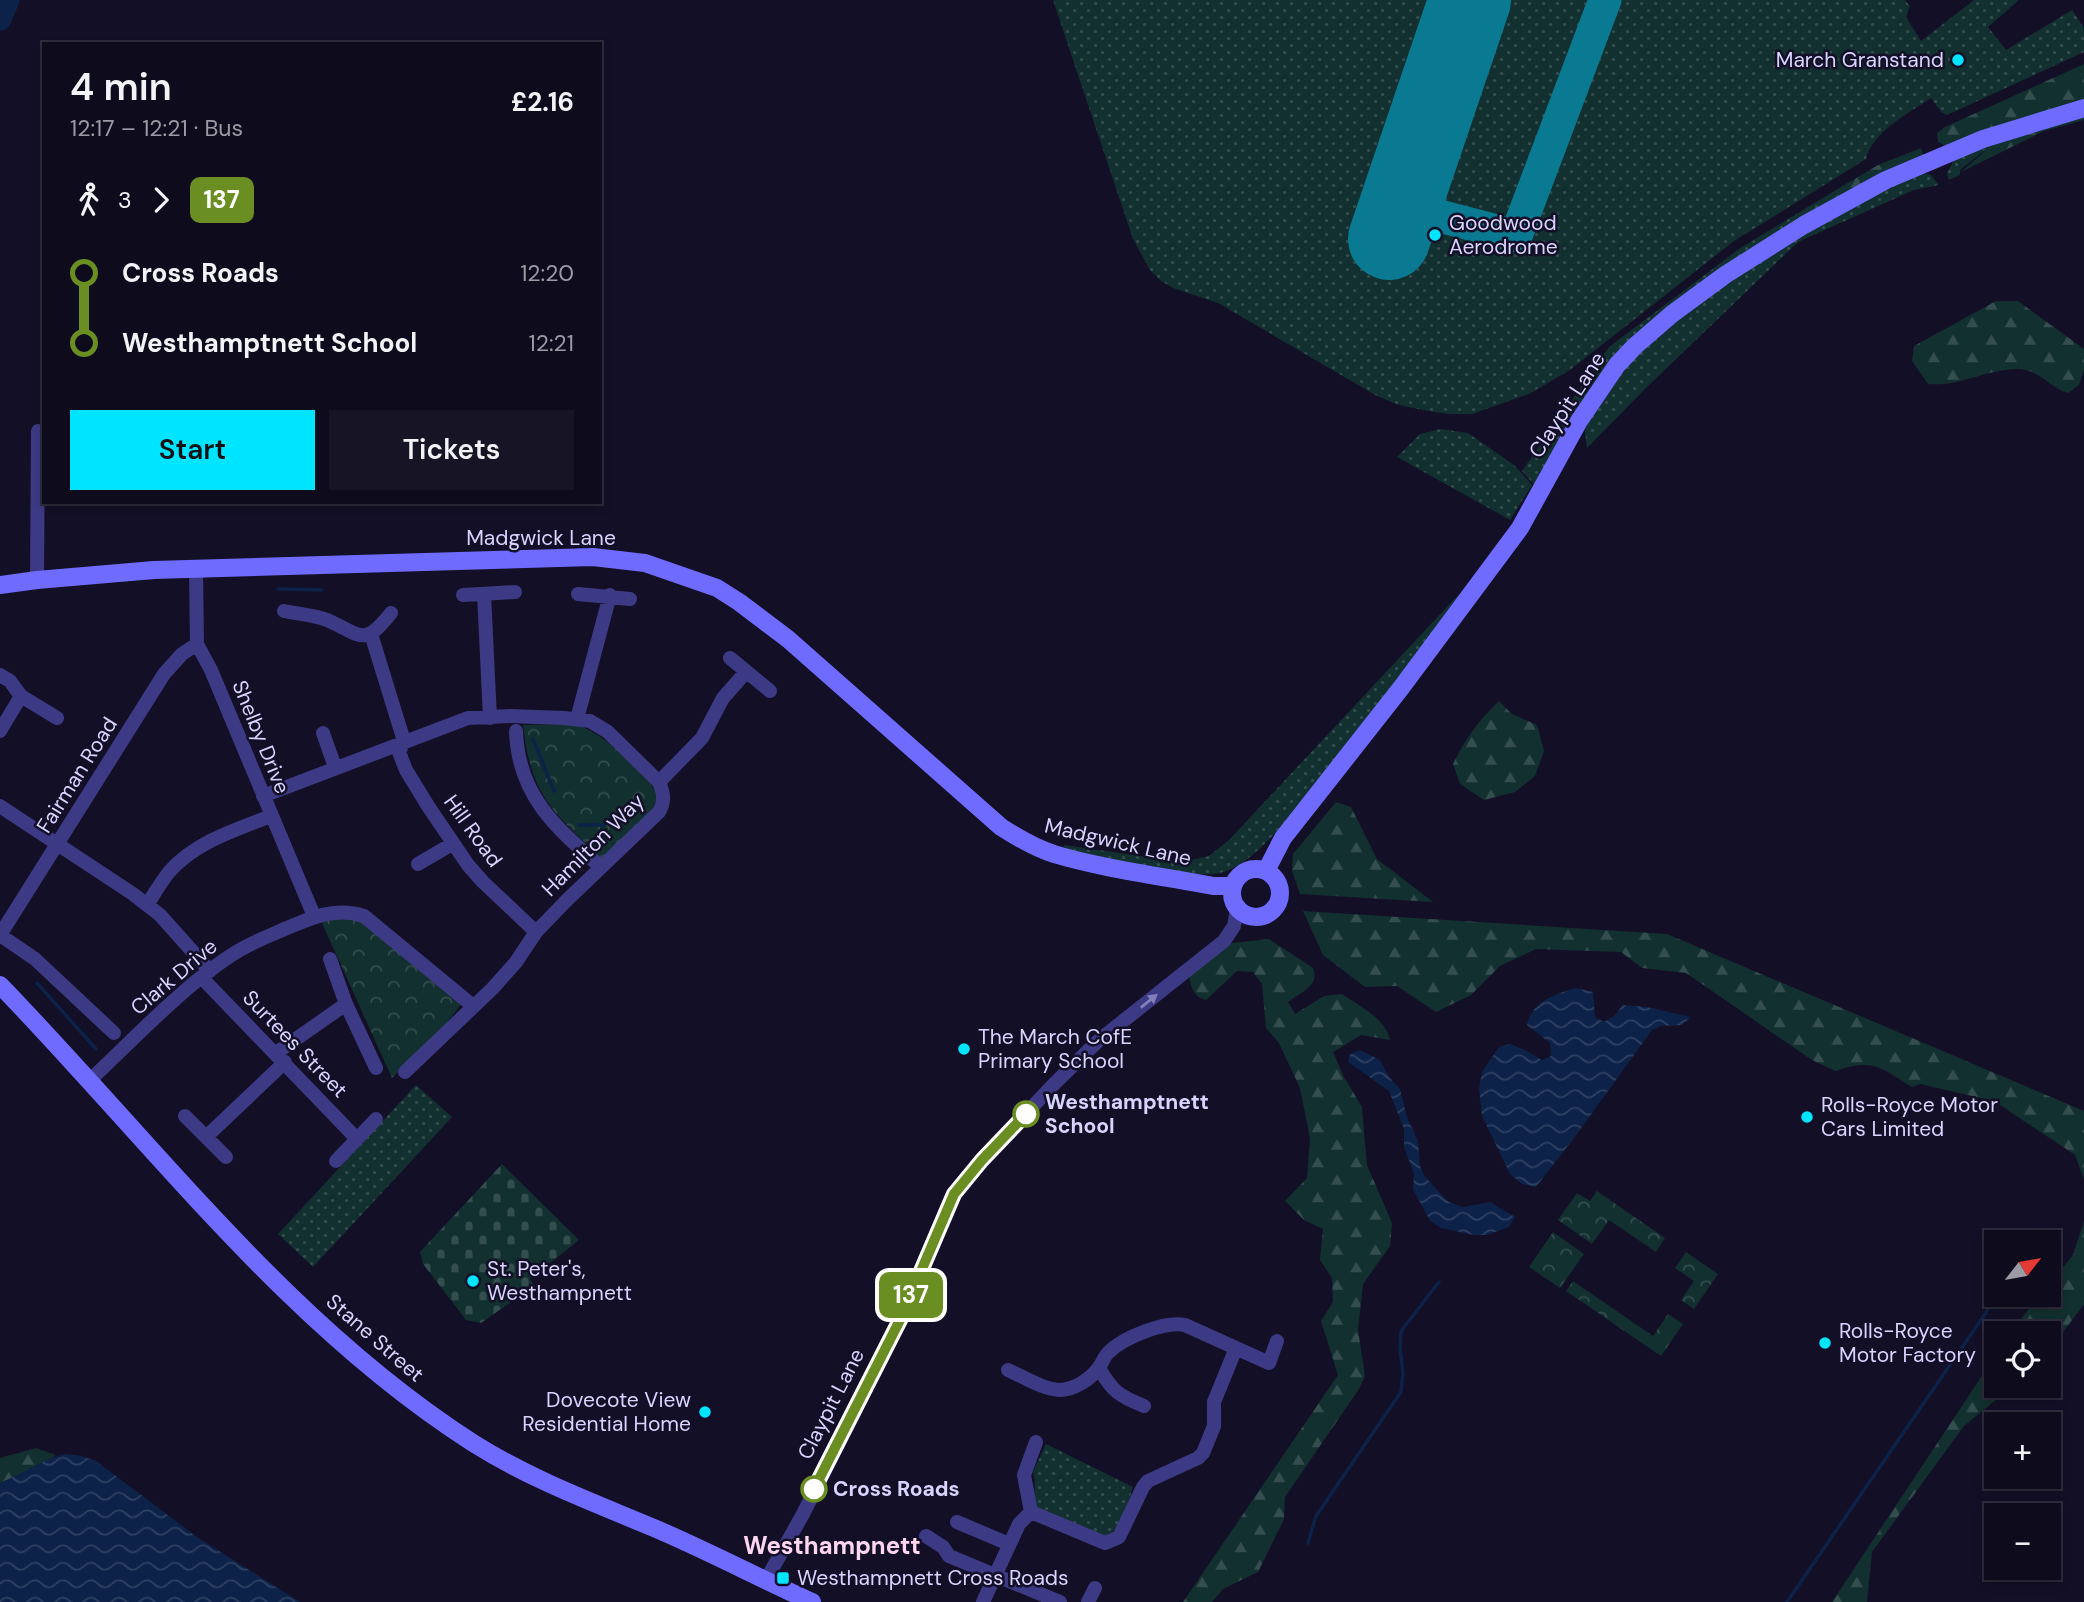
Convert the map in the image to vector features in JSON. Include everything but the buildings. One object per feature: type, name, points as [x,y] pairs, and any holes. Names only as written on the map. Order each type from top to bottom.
[{"type":"street","name":"Claypit Lane","points":[[1266,871],[1283,838],[1447,627],[1520,528],[1579,421],[1617,365],[1635,346],[1672,314],[1725,275],[1804,225],[1886,180],[1983,139],[2084,108]]},
{"type":"street","points":[[37,580],[38,431]]},
{"type":"street","name":"Madgwick Lane","points":[[0,585],[196,569],[593,557],[645,563],[717,589],[763,618],[1001,827],[1027,843],[1053,854],[1085,861],[1213,886],[1232,886]]},
{"type":"street","name":"Shelby Drive","points":[[196,569],[197,644],[211,670],[314,916]]},
{"type":"street","points":[[463,595],[515,592]]},
{"type":"street","points":[[484,594],[489,718]]},
{"type":"street","points":[[578,594],[630,599]]},
{"type":"street","points":[[577,719],[610,595]]},
{"type":"street","points":[[284,611],[327,619],[350,633],[360,635],[371,634],[391,613]]},
{"type":"street","name":"Hill Road","points":[[371,634],[404,741],[399,747],[401,760],[452,844],[483,882],[536,932]]},
{"type":"street","name":"Fairman Road","points":[[114,1033],[35,959],[0,935],[164,674],[182,654],[197,644]]},
{"type":"street","points":[[730,658],[769,691]]},
{"type":"street","points":[[659,782],[699,742],[723,698],[746,671]]},
{"type":"street","points":[[0,675],[10,681],[21,696],[57,718]]},
{"type":"street","points":[[0,731],[21,696]]},
{"type":"street","name":"Hamilton Way","points":[[263,796],[468,718],[577,719],[601,726],[659,782],[664,803],[659,812],[536,932],[516,962],[405,1072]]},
{"type":"street","points":[[516,731],[517,754],[522,772],[537,803],[552,822],[601,867]]},
{"type":"street","points":[[324,733],[335,767]]},
{"type":"street","name":"Surtees Street","points":[[0,806],[160,915],[206,975],[357,1139]]},
{"type":"street","points":[[147,905],[169,872],[188,854],[232,831],[271,816]]},
{"type":"street","points":[[418,864],[452,844]]},
{"type":"street","points":[[1247,871],[1266,871],[1274,877],[1280,891],[1279,900],[1274,910],[1265,916],[1249,917],[1237,909],[1231,895],[1232,886],[1239,875],[1247,871]]},
{"type":"street","name":"Claypit Lane","points":[[766,1580],[803,1514],[901,1318],[954,1194],[982,1160],[1098,1041],[1224,941],[1234,926],[1237,909]]},
{"type":"street","name":"Clark Drive","points":[[89,1081],[206,975],[239,950],[314,916],[334,912],[350,912],[364,916],[473,1006]]},
{"type":"street","points":[[330,959],[346,1004],[376,1068]]},
{"type":"street","name":"Stane Street","points":[[0,985],[209,1212],[281,1285],[375,1371],[411,1399],[472,1443],[548,1484],[656,1529],[812,1602]]},
{"type":"street","points":[[206,1137],[280,1058],[346,1004]]},
{"type":"street","points":[[185,1116],[226,1157]]},
{"type":"street","points":[[336,1161],[376,1119]]},
{"type":"street","points":[[1008,1370],[1047,1387],[1061,1390],[1079,1385],[1099,1368],[1108,1352],[1127,1339],[1174,1323],[1185,1325],[1269,1363],[1278,1340]]},
{"type":"street","points":[[1031,1512],[1105,1543],[1119,1537],[1148,1480],[1198,1458],[1203,1452],[1214,1426],[1214,1402],[1236,1348]]},
{"type":"street","points":[[1099,1368],[1110,1388],[1122,1398],[1144,1406]]},
{"type":"street","points":[[1031,1512],[1024,1475],[1037,1442]]},
{"type":"street","points":[[983,1602],[1019,1524],[1031,1512]]},
{"type":"street","points":[[957,1522],[1009,1544]]},
{"type":"street","points":[[926,1536],[943,1547],[949,1556],[1060,1602]]},
{"type":"street","points":[[1088,1602],[1095,1588]]},
{"type":"green space","name":"Goodwood Aerodrome","points":[[1053,0],[1905,0],[1910,6],[1906,17],[1921,41],[1974,0],[2019,0],[1988,27],[2006,50],[2072,10],[2084,28],[2084,52],[1947,115],[1941,112],[1931,98],[1883,132],[1866,159],[1734,241],[1570,370],[1529,394],[1472,414],[1448,414],[1399,405],[1377,396],[1218,303],[1173,288],[1150,270],[1133,239]]},
{"type":"green space","points":[[2084,64],[2084,102],[1946,146],[1938,142],[1937,133],[1945,127]]},
{"type":"green space","points":[[2084,114],[2084,120],[2044,131],[1961,172],[1985,151],[1985,146]]},
{"type":"green space","points":[[1985,146],[1985,150],[1960,170],[1960,175],[1949,180],[1947,173],[1954,160]]},
{"type":"green space","points":[[1921,148],[1923,155],[1826,206],[1823,203],[1821,199],[1878,165]]},
{"type":"green space","points":[[1921,172],[1931,175],[1939,185],[1914,190],[1798,242],[1587,448],[1587,422],[1631,361],[1695,305],[1809,229]]},
{"type":"green space","points":[[1821,199],[1826,206],[1648,327],[1535,486],[1522,471],[1609,347],[1739,249]]},
{"type":"green space","points":[[1996,301],[2018,301],[2084,349],[2084,369],[2079,385],[2068,393],[2033,372],[2020,369],[1997,371],[1952,383],[1928,384],[1912,361],[1914,346]]},
{"type":"green space","points":[[1441,429],[1468,433],[1514,465],[1532,485],[1510,520],[1397,457],[1420,434]]},
{"type":"green space","points":[[1459,594],[1448,615],[1282,826],[1241,864],[1224,872],[1191,874],[1065,849],[1064,845],[1182,862],[1209,856],[1229,840]]},
{"type":"green space","points":[[1499,701],[1512,714],[1537,725],[1544,751],[1535,776],[1515,792],[1484,800],[1460,784],[1453,764],[1473,730]]},
{"type":"green space","points":[[575,724],[597,735],[616,750],[651,784],[656,796],[653,807],[641,823],[601,858],[557,814],[538,786],[523,725]]},
{"type":"green space","points":[[1336,802],[1351,807],[1377,859],[1433,902],[1300,894],[1292,871],[1293,854]]},
{"type":"green space","points":[[1303,911],[1667,934],[2084,1111],[2084,1179],[2075,1155],[1994,1101],[1920,1084],[1912,1087],[1884,1070],[1868,1065],[1835,1071],[1812,1060],[1686,973],[1642,968],[1621,952],[1536,949],[1500,966],[1471,995],[1436,1012],[1397,986],[1365,987],[1323,955]]},
{"type":"green space","points":[[346,916],[365,923],[461,1004],[446,1024],[392,1078],[322,923],[324,919]]},
{"type":"green space","points":[[1269,939],[1313,968],[1312,984],[1288,1002],[1295,1014],[1324,996],[1342,994],[1378,1019],[1387,1032],[1390,1040],[1361,1035],[1333,1052],[1362,1107],[1367,1165],[1392,1223],[1390,1246],[1363,1284],[1358,1330],[1365,1376],[1359,1389],[1285,1497],[1284,1519],[1258,1572],[1223,1589],[1212,1602],[1183,1602],[1338,1375],[1321,1321],[1333,1302],[1332,1278],[1320,1260],[1323,1229],[1304,1220],[1285,1201],[1307,1178],[1310,1138],[1300,1088],[1279,1043],[1266,1028],[1262,984],[1253,972],[1237,971],[1206,1000],[1194,991],[1189,976],[1232,943]]},
{"type":"green space","points":[[416,1085],[452,1117],[313,1267],[278,1234]]},
{"type":"green space","points":[[502,1164],[579,1240],[530,1279],[534,1286],[481,1323],[466,1320],[423,1264],[420,1252]]},
{"type":"green space","points":[[1597,1191],[1665,1238],[1656,1252],[1609,1220],[1592,1244],[1558,1220],[1577,1193],[1590,1201]]},
{"type":"green space","points":[[2084,1221],[2084,1304],[2061,1335],[2061,1321],[2019,1321],[2031,1307],[2062,1307],[2062,1268],[2073,1255]]},
{"type":"green space","points":[[1553,1232],[1584,1254],[1560,1288],[1529,1267]]},
{"type":"green space","points":[[1686,1252],[1718,1274],[1694,1309],[1681,1300],[1694,1281],[1675,1268]]},
{"type":"green space","points":[[1573,1281],[1653,1336],[1668,1314],[1683,1324],[1661,1356],[1566,1291]]},
{"type":"green space","points":[[1984,1373],[1984,1398],[1998,1398],[1964,1426],[1872,1552],[1867,1602],[1832,1602]]},
{"type":"green space","points":[[1046,1444],[1133,1487],[1123,1519],[1113,1531],[1097,1536],[1040,1511],[1034,1503],[1033,1472]]},
{"type":"green space","points":[[36,1448],[56,1455],[44,1464],[0,1483],[0,1458]]},
{"type":"water","points":[[1576,988],[1593,992],[1595,1017],[1604,1022],[1614,1016],[1623,1005],[1647,1007],[1691,1017],[1682,1025],[1661,1026],[1652,1030],[1536,1187],[1522,1184],[1510,1174],[1482,1116],[1479,1089],[1482,1072],[1499,1047],[1510,1044],[1542,1060],[1551,1056],[1550,1043],[1527,1025],[1539,1004]]},
{"type":"water","points":[[1360,1050],[1380,1060],[1389,1077],[1400,1089],[1407,1117],[1418,1141],[1420,1166],[1424,1175],[1449,1202],[1463,1207],[1490,1202],[1515,1217],[1509,1227],[1487,1235],[1474,1235],[1441,1228],[1430,1221],[1413,1189],[1414,1174],[1404,1147],[1404,1129],[1389,1091],[1348,1062],[1350,1054]]},
{"type":"water","points":[[66,1454],[96,1461],[197,1537],[300,1602],[0,1602],[0,1483]]},
{"type":"waterway","points":[[0,19],[8,0]]},
{"type":"waterway","points":[[278,589],[322,590]]},
{"type":"waterway","points":[[533,739],[554,791]]},
{"type":"waterway","points":[[579,825],[604,825],[620,811]]},
{"type":"waterway","points":[[37,983],[96,1049]]},
{"type":"waterway","points":[[1308,1543],[1316,1516],[1401,1392],[1401,1331],[1439,1282]]},
{"type":"waterway","points":[[1787,1602],[1990,1307]]},
{"type":"taxiway","points":[[1401,206],[1516,236],[1605,0]]},
{"type":"runway","points":[[1389,239],[1470,0]]},
{"type":"bus line","name":"137","points":[[814,1489],[901,1318],[954,1194],[1026,1114]]},
{"type":"place","name":"March Granstand","points":[[1958,60]]},
{"type":"place","name":"Goodwood Aerodrome","points":[[1435,235]]},
{"type":"place","name":"The March CofE Primary School","points":[[964,1049]]},
{"type":"place","name":"Westhamptnett School","points":[[1026,1114]]},
{"type":"place","name":"Rolls-Royce Motor Cars Limited","points":[[1807,1117]]},
{"type":"place","name":"St. Peter's, Westhampnett","points":[[473,1281]]},
{"type":"place","name":"Rolls-Royce Motor Factory","points":[[1825,1343]]},
{"type":"place","name":"Dovecote View Residential Home","points":[[705,1412]]},
{"type":"place","name":"Cross Roads","points":[[814,1489]]},
{"type":"place","name":"Westhampnett Cross Roads","points":[[783,1578]]},
{"type":"district","name":"Westhampnett","points":[[832,1545]]}]
